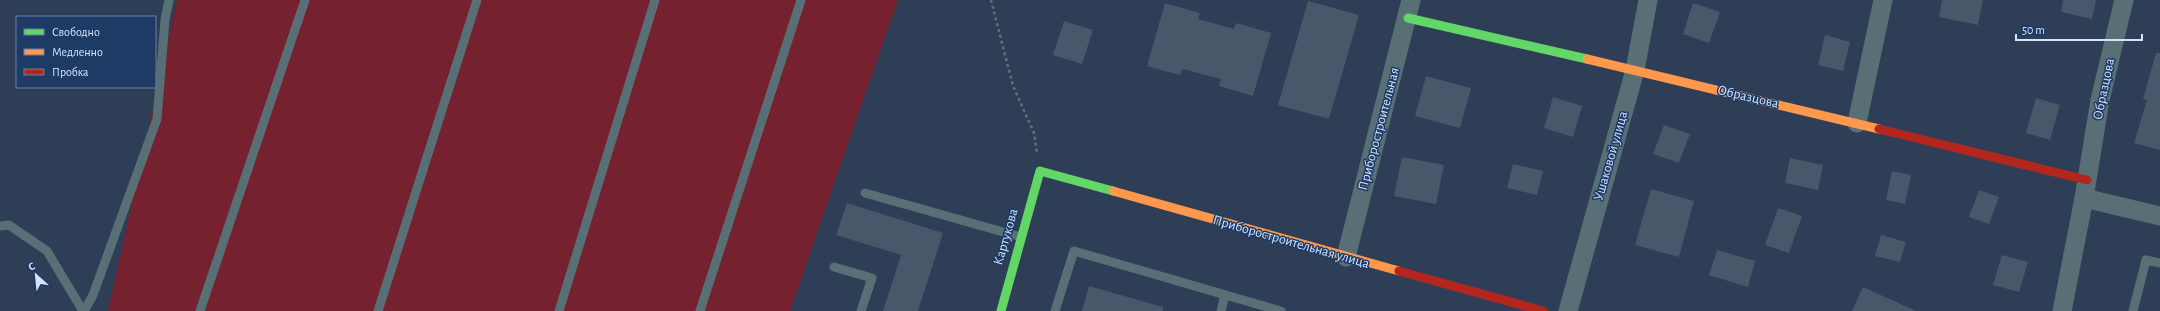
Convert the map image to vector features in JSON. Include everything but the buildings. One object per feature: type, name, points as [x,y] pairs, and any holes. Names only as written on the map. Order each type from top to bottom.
[{"type":"street","name":"Ушаковой улица","points":[[1568,311],[1635,70],[1648,0]]},
{"type":"street","points":[[1857,123],[1883,0]]},
{"type":"street","name":"Образцова","points":[[2084,198],[2100,100],[2124,0]]},
{"type":"street","name":"Образцова","points":[[1409,9],[1635,70],[2087,180]]},
{"type":"street","name":"Приборостроительная","points":[[1346,257],[1409,9]]},
{"type":"street","name":"Картукова","points":[[1001,311],[1040,171]]},
{"type":"street","name":"Приборостроительная улица","points":[[1040,171],[1543,311]]},
{"type":"street","points":[[2062,311],[2084,198],[2160,216]]},
{"type":"lane","points":[[0,226],[8,225],[47,252],[84,311],[93,295],[157,119],[165,20],[169,0]]},
{"type":"lane","points":[[200,311],[306,0]]},
{"type":"lane","points":[[378,311],[477,0]]},
{"type":"lane","points":[[559,311],[655,0]]},
{"type":"lane","points":[[700,311],[801,0]]},
{"type":"lane","points":[[865,192],[1021,236]]},
{"type":"lane","points":[[1055,311],[1074,251],[1281,311]]},
{"type":"lane","points":[[2133,311],[2146,260],[2160,263]]},
{"type":"lane","points":[[834,267],[872,278],[861,311]]},
{"type":"lane","points":[[1221,311],[1225,295]]},
{"type":"path","points":[[991,0],[1014,86],[1034,133],[1040,171]]},
{"type":"shaded area","points":[[177,0],[898,0],[790,311],[108,311]]},
{"type":"traffic: fast","points":[[1408,18],[1587,59]]},
{"type":"traffic: fast","points":[[1001,311],[1040,171],[1113,191]]},
{"type":"traffic: slow","points":[[1587,59],[1879,129]]},
{"type":"traffic: slow","points":[[1113,191],[1399,271]]},
{"type":"traffic: jam","points":[[1879,129],[2087,180]]},
{"type":"traffic: jam","points":[[1399,271],[1543,311]]}]
